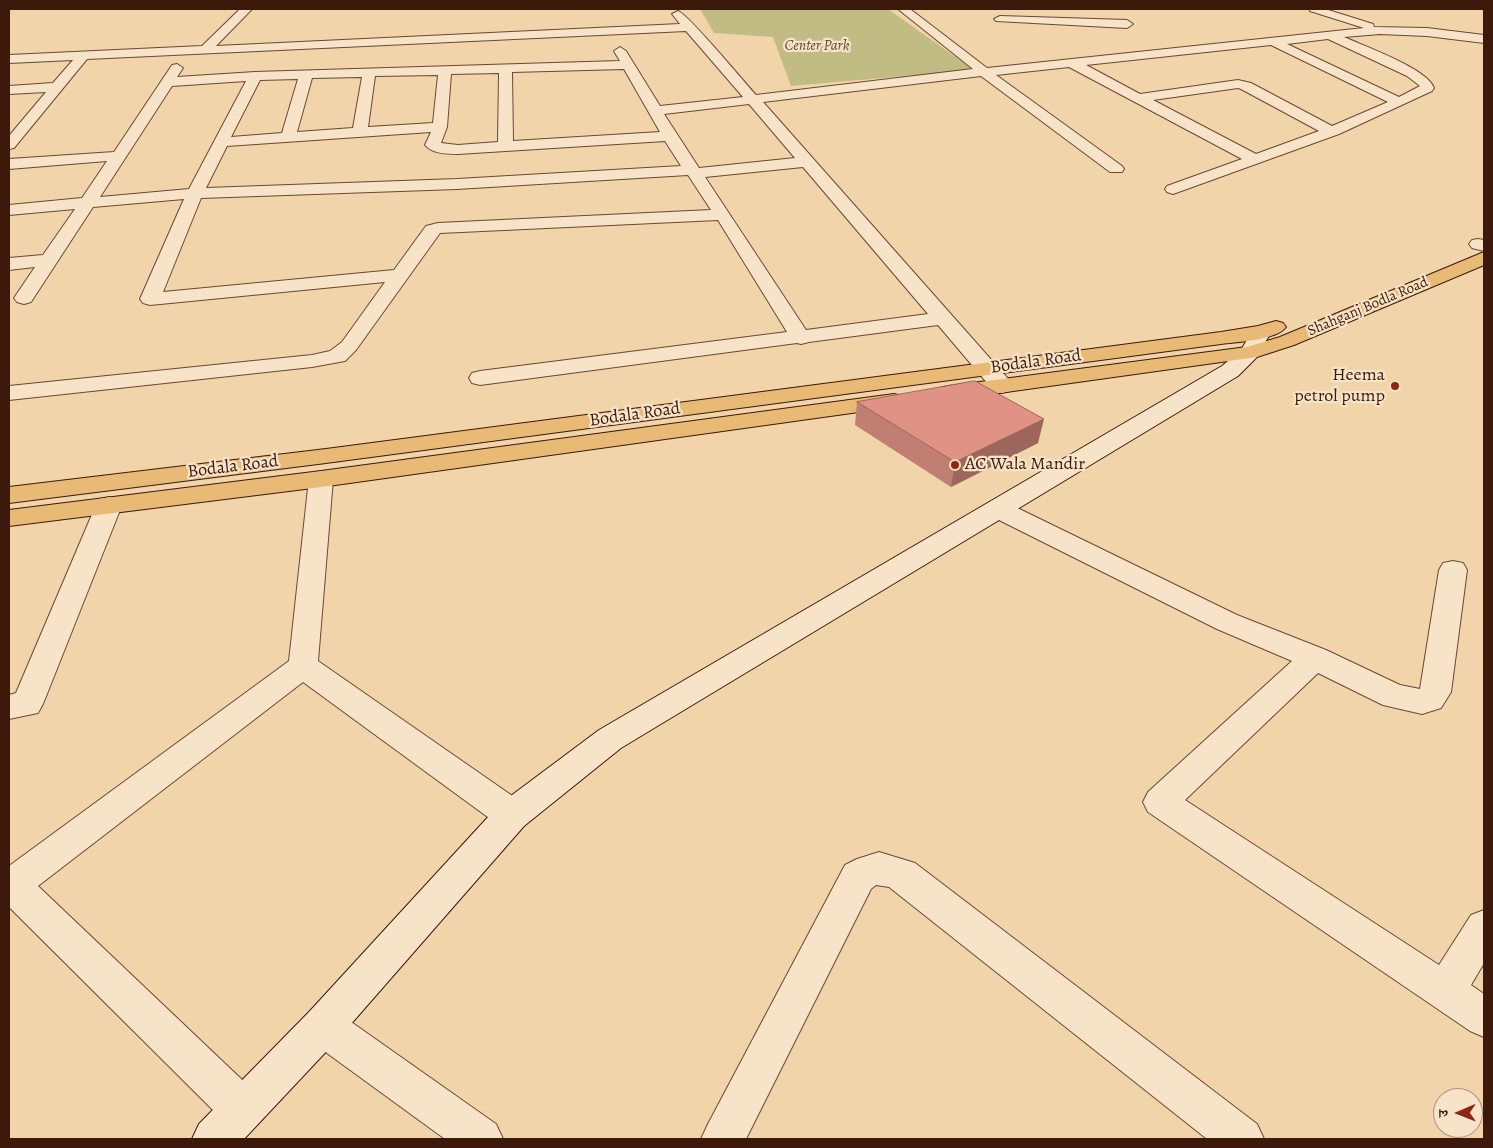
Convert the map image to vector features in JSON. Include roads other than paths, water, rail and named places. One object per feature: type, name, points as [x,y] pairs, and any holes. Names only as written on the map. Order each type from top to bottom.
[{"type":"main road","name":"Shahganj Bodla Road","points":[[1256,342],[1286,341],[1483,247]]},
{"type":"main road","name":"Bodala Road","points":[[9,495],[345,453],[987,368],[1256,342]]},
{"type":"main road","name":"Bodala Road","points":[[9,518],[321,479],[1002,386],[1256,342]]},
{"type":"street","points":[[206,49],[246,9]]},
{"type":"street","points":[[673,9],[1002,386]]},
{"type":"street","points":[[903,9],[984,72],[1116,169]]},
{"type":"street","points":[[1000,19],[1131,26],[1093,9]]},
{"type":"street","points":[[1314,9],[1380,30]]},
{"type":"street","points":[[9,59],[690,27]]},
{"type":"street","points":[[604,30],[630,65],[693,172],[723,214],[801,338]]},
{"type":"street","points":[[656,111],[984,72],[1380,30],[1427,32],[1484,39]]},
{"type":"street","points":[[1173,189],[1331,131],[1427,88],[1426,84],[1412,73],[1327,35]]},
{"type":"street","points":[[1160,39],[1185,50]]},
{"type":"street","points":[[1272,40],[1399,102]]},
{"type":"street","points":[[24,298],[189,50]]},
{"type":"street","points":[[9,145],[83,56]]},
{"type":"street","points":[[1072,63],[1255,160]]},
{"type":"street","points":[[167,82],[255,76],[630,65]]},
{"type":"street","points":[[505,68],[506,146]]},
{"type":"street","points":[[445,70],[440,127],[433,145],[437,148],[506,146],[671,136]]},
{"type":"street","points":[[360,132],[369,73]]},
{"type":"street","points":[[288,137],[306,75]]},
{"type":"street","points":[[255,76],[195,193],[150,299],[400,275]]},
{"type":"street","points":[[1139,98],[1238,84],[1246,86],[1331,131]]},
{"type":"street","points":[[9,90],[57,86]]},
{"type":"street","points":[[221,142],[440,127]]},
{"type":"street","points":[[9,164],[118,156]]},
{"type":"street","points":[[9,210],[195,193],[457,184],[693,172],[807,162]]},
{"type":"street","points":[[9,393],[312,361],[337,356],[348,346],[432,230],[438,228],[723,214]]},
{"type":"street","points":[[9,264],[48,260]]},
{"type":"street","points":[[480,378],[801,338],[943,318]]},
{"type":"street","points":[[214,1139],[323,1026],[512,815],[610,739],[1230,371],[1256,342]]},
{"type":"street","points":[[9,888],[303,666],[321,479]]},
{"type":"street","points":[[9,707],[27,704],[109,505]]},
{"type":"street","points":[[998,509],[1219,618],[1315,658],[1394,696],[1422,702],[1430,700],[1436,692],[1453,570]]},
{"type":"street","points":[[1315,658],[1160,802],[1484,1017]]},
{"type":"street","points":[[303,666],[512,815]]},
{"type":"street","points":[[723,1139],[858,877],[869,869],[885,868],[902,875],[1232,1136]]},
{"type":"street","points":[[9,888],[19,892],[242,1109]]},
{"type":"street","points":[[1444,992],[1484,928]]},
{"type":"street","points":[[323,1026],[480,1139]]},
{"type":"place","name":"Heema petrol pump","points":[[1395,386]]},
{"type":"place","name":"AC Wala Mandir","points":[[955,465]]},
{"type":"park label","name":"Center Park","points":[[817,46]]}]
